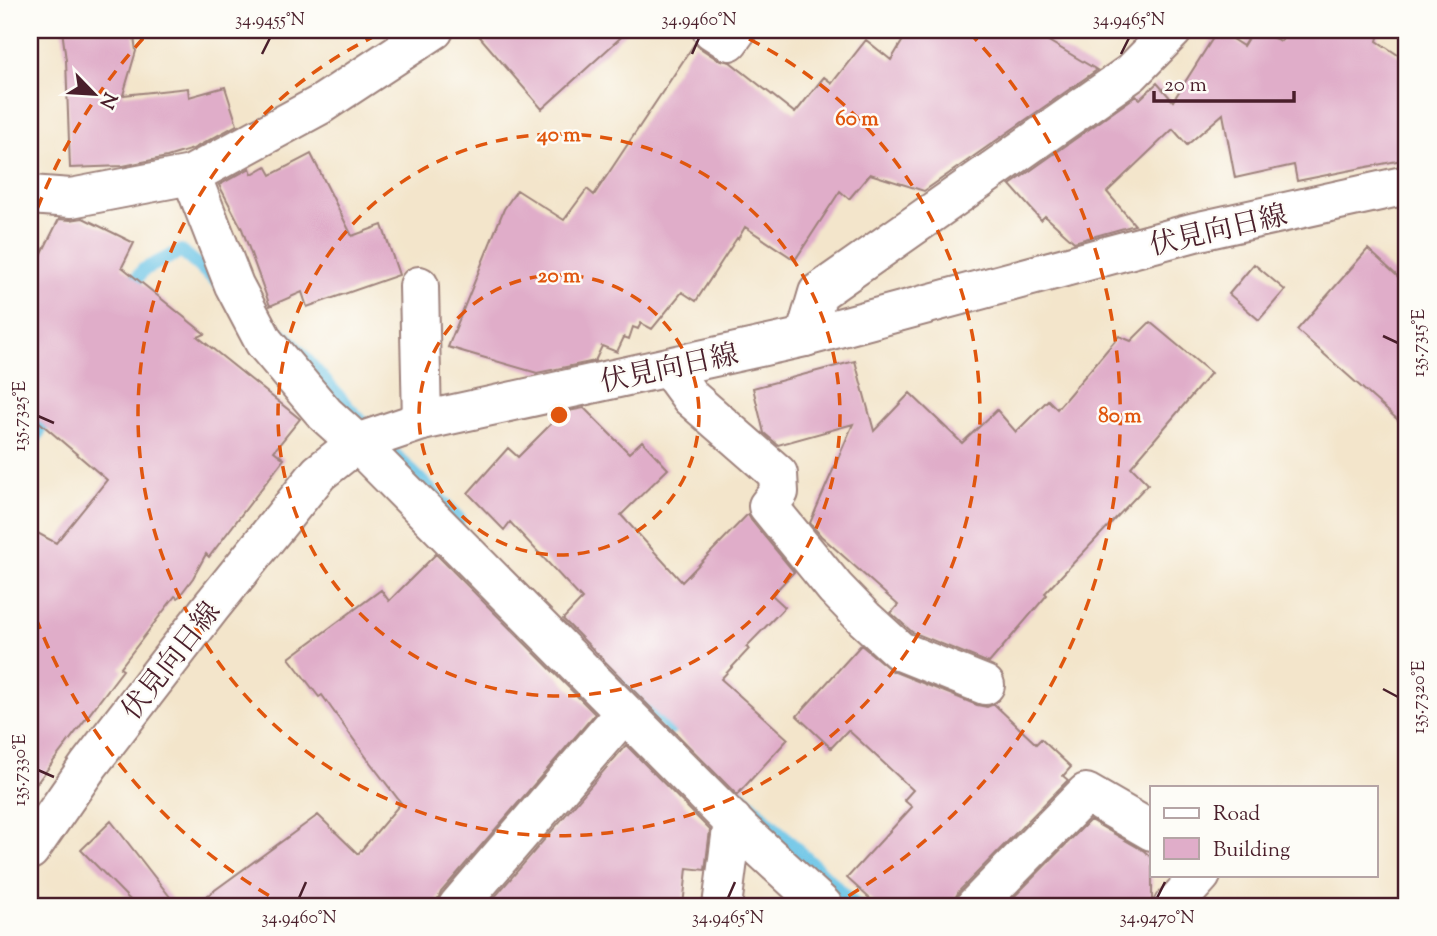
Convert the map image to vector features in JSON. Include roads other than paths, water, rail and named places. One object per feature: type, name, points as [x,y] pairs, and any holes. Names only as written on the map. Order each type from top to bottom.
[{"type":"street","points":[[30,195],[71,198],[191,175],[320,105],[434,30]]},
{"type":"street","points":[[712,30],[729,41],[737,30]]},
{"type":"street","points":[[806,337],[818,293],[1131,72],[1172,30]]},
{"type":"street","points":[[191,175],[234,285],[264,342],[325,414],[359,442],[624,713],[823,906]]},
{"type":"street","name":"伏見向日線","points":[[30,850],[89,765],[219,597],[319,473],[359,442],[410,425],[806,337],[1195,232],[1407,185]]},
{"type":"street","points":[[410,425],[419,286]]},
{"type":"street","points":[[668,368],[691,398],[778,474],[779,492],[768,506],[835,588],[865,619],[901,651],[985,685]]},
{"type":"street","points":[[458,906],[624,713]]},
{"type":"street","points":[[975,906],[1086,793],[1150,830]]},
{"type":"street","points":[[722,906],[733,821]]},
{"type":"street","points":[[1173,906],[1200,876]]},
{"type":"waterway","points":[[126,294],[143,270],[181,251],[223,286]]},
{"type":"waterway","points":[[271,326],[289,340],[352,412],[459,519]]},
{"type":"waterway","points":[[30,447],[52,408]]},
{"type":"waterway","points":[[572,633],[671,728]]},
{"type":"waterway","points":[[726,781],[856,906]]}]
